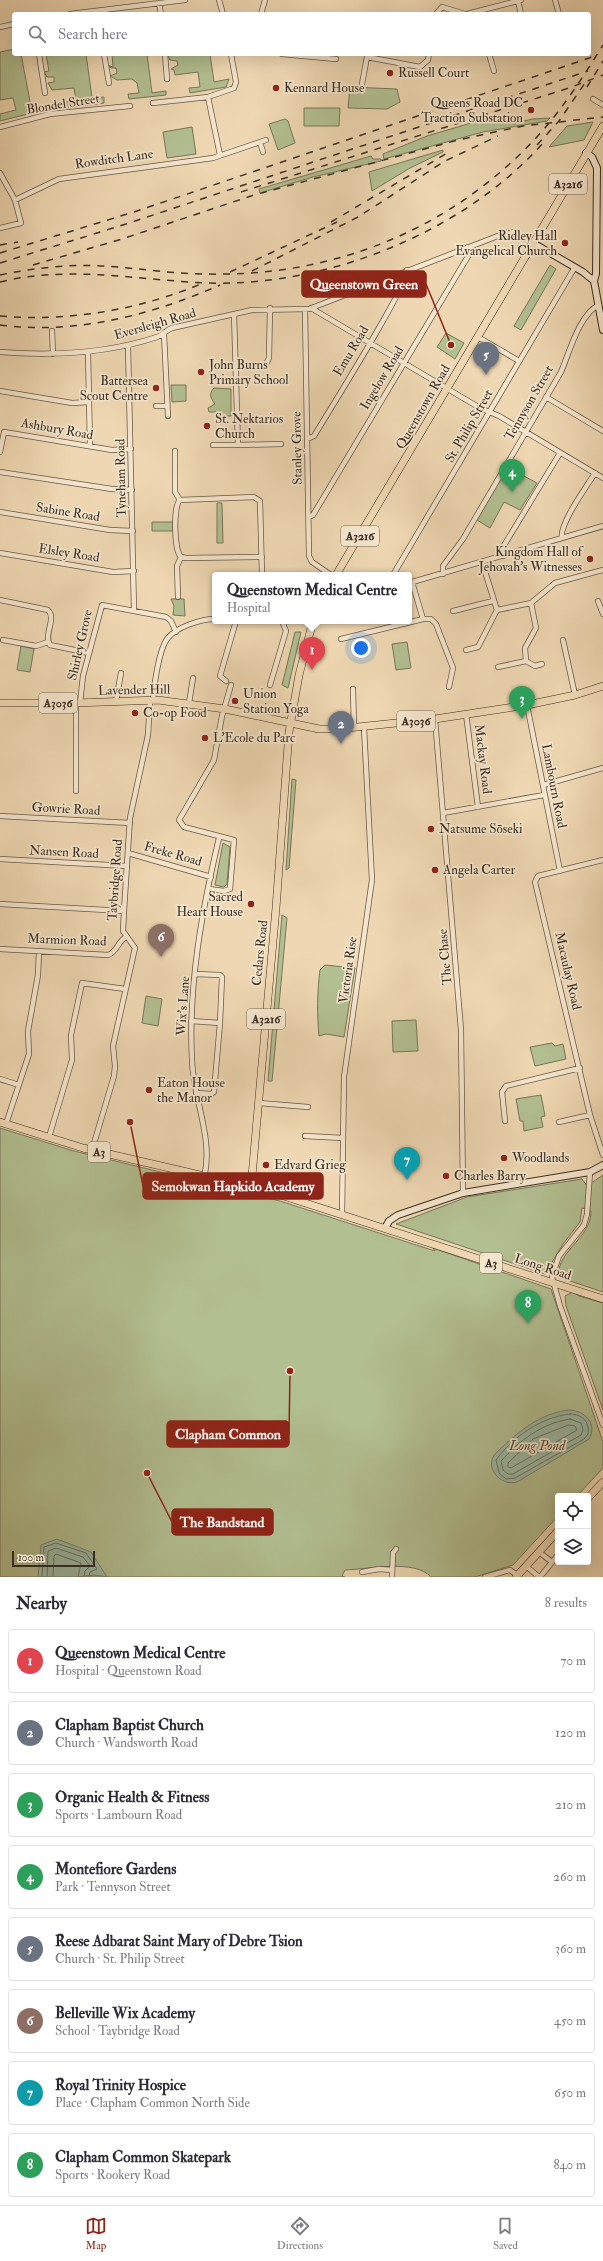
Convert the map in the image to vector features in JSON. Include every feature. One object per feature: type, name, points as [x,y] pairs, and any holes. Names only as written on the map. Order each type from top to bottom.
[{"type":"main road","name":"Queenstown Road","points":[[338,572],[603,126]]},
{"type":"main road","points":[[586,153],[592,156],[597,168],[595,231],[596,274],[594,281],[603,330]]},
{"type":"main road","points":[[533,243],[575,267],[594,281]]},
{"type":"main road","points":[[583,272],[591,266],[595,259]]},
{"type":"main road","name":"A3216","points":[[290,722],[299,675],[312,624]]},
{"type":"main road","name":"A3036","points":[[290,722],[324,729],[364,728],[527,705],[575,695],[603,686]]},
{"type":"main road","name":"Lavender Hill","points":[[0,703],[78,703],[151,700],[189,703],[290,722]]},
{"type":"main road","name":"Cedars Road","points":[[251,1187],[290,722]]},
{"type":"main road","name":"A3","points":[[3,1123],[92,1150],[204,1178],[251,1187],[385,1228]]},
{"type":"main road","points":[[385,1228],[389,1221],[398,1215],[463,1193],[590,1172],[603,1165]]},
{"type":"main road","name":"Long Road","points":[[385,1228],[553,1284],[603,1299]]},
{"type":"main road","points":[[591,1495],[603,1482]]},
{"type":"main road","points":[[516,1576],[555,1534]]},
{"type":"street","points":[[98,12],[185,0]]},
{"type":"street","points":[[220,0],[223,12]]},
{"type":"street","points":[[262,12],[265,0]]},
{"type":"street","points":[[481,12],[504,2],[519,0],[521,12]]},
{"type":"street","points":[[555,0],[558,12]]},
{"type":"street","points":[[159,3],[161,12]]},
{"type":"street","points":[[438,12],[442,7],[459,12]]},
{"type":"street","points":[[0,27],[12,24]]},
{"type":"street","points":[[39,56],[45,93]]},
{"type":"street","points":[[104,56],[109,83]]},
{"type":"street","points":[[165,56],[167,79]]},
{"type":"street","points":[[153,103],[208,97],[234,88],[236,82],[231,56]]},
{"type":"street","points":[[304,56],[336,59]]},
{"type":"street","points":[[362,84],[367,57],[420,68],[428,60],[429,56]]},
{"type":"street","points":[[490,56],[494,71]]},
{"type":"street","points":[[208,97],[220,155]]},
{"type":"street","points":[[593,99],[603,105]]},
{"type":"street","name":"Blondel Street","points":[[0,127],[50,114],[130,106]]},
{"type":"street","name":"Rowditch Lane","points":[[15,200],[59,179],[213,158],[266,140]]},
{"type":"street","points":[[260,142],[263,152]]},
{"type":"street","points":[[0,173],[15,200],[21,223],[0,228]]},
{"type":"street","points":[[595,231],[603,225]]},
{"type":"street","name":"Eversleigh Road","points":[[0,352],[53,354],[88,352],[128,346],[164,334],[172,328],[234,314],[270,308],[311,308],[511,231],[533,243]]},
{"type":"street","name":"Ingelow Road","points":[[309,517],[313,515],[470,253],[468,247]]},
{"type":"street","name":"St. Philip Street","points":[[395,572],[575,267]]},
{"type":"street","name":"Emu Road","points":[[307,439],[314,436],[406,281],[407,270]]},
{"type":"street","name":"Tennyson Street","points":[[443,574],[443,566],[464,538],[525,431],[561,372],[571,344],[590,311],[599,305]]},
{"type":"street","points":[[266,364],[269,358],[270,308]]},
{"type":"street","points":[[311,308],[404,363],[525,431],[603,478]]},
{"type":"street","name":"Stanley Grove","points":[[305,309],[310,559],[327,572]]},
{"type":"street","points":[[234,314],[238,445]]},
{"type":"street","points":[[52,331],[53,354]]},
{"type":"street","points":[[164,334],[168,416]]},
{"type":"street","points":[[478,337],[520,361]]},
{"type":"street","name":"Tyneham Road","points":[[128,346],[134,611]]},
{"type":"street","points":[[88,352],[90,446]]},
{"type":"street","points":[[0,391],[66,402],[89,402]]},
{"type":"street","points":[[546,397],[603,432]]},
{"type":"street","points":[[156,406],[167,406]]},
{"type":"street","name":"Ashbury Road","points":[[0,452],[4,432],[112,450],[131,450]]},
{"type":"street","points":[[213,445],[281,444]]},
{"type":"street","points":[[175,451],[175,492],[180,500]]},
{"type":"street","points":[[503,556],[504,547],[560,453]]},
{"type":"street","points":[[0,472],[112,489],[132,490]]},
{"type":"street","points":[[562,538],[566,520],[595,473]]},
{"type":"street","points":[[262,557],[181,557],[176,551],[176,509],[180,500],[185,498],[257,498],[260,501],[262,557],[262,572]]},
{"type":"street","name":"Sabine Road","points":[[0,512],[110,530],[133,531]]},
{"type":"street","points":[[412,583],[603,526]]},
{"type":"street","name":"Elsley Road","points":[[0,553],[113,572],[134,571]]},
{"type":"street","points":[[178,596],[177,566],[181,557]]},
{"type":"street","points":[[482,562],[497,610]]},
{"type":"street","points":[[497,610],[531,603],[555,583],[603,570]]},
{"type":"street","points":[[412,586],[423,619]]},
{"type":"street","points":[[0,600],[48,610],[51,617],[48,642]]},
{"type":"street","points":[[453,611],[493,601]]},
{"type":"street","points":[[598,601],[603,614]]},
{"type":"street","points":[[526,661],[525,648],[536,628],[531,603]]},
{"type":"street","name":"Shirley Grove","points":[[76,791],[78,703],[100,606],[105,605],[168,618],[176,632]]},
{"type":"street","points":[[466,650],[478,647],[497,610]]},
{"type":"street","points":[[176,632],[204,620],[212,619]]},
{"type":"street","points":[[412,622],[431,619],[436,624],[452,668],[449,686]]},
{"type":"street","points":[[226,681],[220,676],[235,624]]},
{"type":"street","points":[[270,685],[286,632],[283,624]]},
{"type":"street","points":[[341,639],[402,624]]},
{"type":"street","name":"Taybridge Road","points":[[92,1150],[114,1076],[113,1046],[135,948],[124,932],[130,823],[148,735],[151,700],[164,643],[176,632]]},
{"type":"street","points":[[3,640],[36,646],[48,642]]},
{"type":"street","points":[[563,640],[575,695]]},
{"type":"street","points":[[48,642],[54,647],[89,653]]},
{"type":"street","points":[[498,668],[526,661],[535,666],[542,664]]},
{"type":"street","points":[[116,701],[121,673]]},
{"type":"street","points":[[189,703],[194,678]]},
{"type":"street","points":[[208,890],[227,891],[230,887],[234,840],[219,838],[184,827],[180,820],[214,760],[231,685]]},
{"type":"street","points":[[353,689],[354,728]]},
{"type":"street","name":"Lambourn Road","points":[[527,705],[560,871]]},
{"type":"street","name":"Mackay Road","points":[[466,714],[478,807]]},
{"type":"street","name":"The Chase","points":[[435,719],[461,1030],[463,1193]]},
{"type":"street","name":"Victoria Rise","points":[[342,1215],[344,1077],[372,880],[364,728]]},
{"type":"street","points":[[543,785],[603,768]]},
{"type":"street","points":[[443,813],[544,795]]},
{"type":"street","name":"Gowrie Road","points":[[0,816],[130,823]]},
{"type":"street","name":"Wix's Lane","points":[[204,1178],[207,1167],[206,1149],[192,1062],[191,1021],[200,932],[219,838]]},
{"type":"street","name":"Freke Road","points":[[128,853],[211,877]]},
{"type":"street","name":"Nansen Road","points":[[0,859],[127,866]]},
{"type":"street","points":[[560,871],[603,860]]},
{"type":"street","name":"Macaulay Road","points":[[560,871],[536,878],[535,882],[590,1115],[603,1155]]},
{"type":"street","points":[[0,904],[124,911]]},
{"type":"street","name":"Marmion Road","points":[[0,949],[108,955],[112,953],[120,941],[126,937]]},
{"type":"street","points":[[3,1123],[19,1085],[30,1050],[28,1031],[38,975],[40,951]]},
{"type":"street","points":[[196,974],[220,975],[222,977],[214,1092],[211,1094],[196,1093]]},
{"type":"street","points":[[49,1138],[72,1060],[71,1035],[82,983],[125,989]]},
{"type":"street","points":[[191,1021],[220,1023]]},
{"type":"street","points":[[505,1121],[502,1092],[506,1086],[580,1068]]},
{"type":"street","points":[[0,1079],[19,1085]]},
{"type":"street","points":[[259,1103],[308,1107]]},
{"type":"street","points":[[559,1122],[590,1115]]},
{"type":"street","points":[[305,1136],[342,1138]]},
{"type":"street","points":[[590,1172],[587,1214],[584,1225],[559,1256],[553,1275],[553,1284],[603,1426]]},
{"type":"street","points":[[392,1577],[393,1553],[396,1549]]},
{"type":"street","points":[[539,1552],[552,1562]]},
{"type":"street","points":[[526,1566],[539,1577],[555,1558]]},
{"type":"street","points":[[362,1572],[379,1569],[392,1570]]},
{"type":"street","points":[[484,1577],[510,1570],[516,1576]]},
{"type":"shaded area","points":[[12,49],[12,56],[21,56],[31,107],[43,107],[44,110],[0,121],[0,114],[16,110],[13,98],[0,100],[0,52]]},
{"type":"shaded area","points":[[46,56],[86,56],[92,98],[104,97],[104,103],[66,108],[65,102],[76,100],[74,88],[52,90],[48,83],[54,82],[54,77],[47,77],[44,72],[49,71]]},
{"type":"shaded area","points":[[112,56],[147,56],[152,93],[166,91],[166,95],[129,99],[128,94],[139,93],[137,83],[132,79],[117,80],[110,76],[117,73],[116,68],[111,68],[107,65],[113,67]]},
{"type":"shaded area","points":[[168,56],[210,56],[214,82],[229,79],[226,87],[190,93],[189,88],[200,87],[198,72],[175,75],[174,70],[171,69],[178,65],[177,61],[170,60]]},
{"type":"shaded area","points":[[350,87],[397,89],[400,102],[387,109],[348,108]]},
{"type":"shaded area","points":[[304,108],[340,108],[339,126],[304,126]]},
{"type":"shaded area","points":[[488,118],[491,122],[508,119],[513,124],[532,119],[550,118],[547,121],[483,132],[384,159],[383,154],[427,136]]},
{"type":"shaded area","points":[[285,119],[288,121],[295,143],[278,150],[269,124]]},
{"type":"shaded area","points":[[593,122],[584,140],[549,147],[567,126]]},
{"type":"shaded area","points":[[192,127],[196,154],[167,158],[163,132]]},
{"type":"shaded area","points":[[443,150],[443,152],[410,168],[372,191],[369,172]]},
{"type":"shaded area","points":[[371,156],[373,159],[381,159],[381,161],[313,177],[260,193],[259,189]]},
{"type":"shaded area","points":[[550,265],[556,269],[521,330],[514,326]]},
{"type":"shaded area","points":[[446,333],[464,343],[455,359],[437,347]]},
{"type":"shaded area","points":[[171,385],[186,385],[186,401],[172,402]]},
{"type":"shaded area","points":[[214,388],[231,389],[231,416],[217,416],[217,412],[209,412],[208,408],[215,404],[211,398],[212,390]]},
{"type":"shaded area","points":[[507,467],[537,483],[520,510],[504,502],[490,528],[477,520]]},
{"type":"shaded area","points":[[217,503],[222,503],[223,543],[217,543]]},
{"type":"shaded area","points":[[152,522],[173,522],[173,531],[152,531]]},
{"type":"shaded area","points":[[171,599],[184,599],[185,616],[173,615],[174,606]]},
{"type":"shaded area","points":[[295,632],[301,632],[288,688],[282,685]]},
{"type":"shaded area","points":[[407,642],[411,668],[396,670],[392,644]]},
{"type":"shaded area","points":[[21,646],[34,649],[30,672],[17,670]]},
{"type":"shaded area","points":[[292,779],[296,780],[289,868],[286,870]]},
{"type":"shaded area","points":[[223,843],[230,847],[227,884],[224,887],[215,885]]},
{"type":"shaded area","points":[[282,915],[287,918],[272,1081],[268,1081]]},
{"type":"shaded area","points":[[325,965],[355,968],[344,1037],[326,1034],[319,1036],[318,987],[320,970]]},
{"type":"shaded area","points":[[146,996],[162,999],[158,1026],[142,1023]]},
{"type":"shaded area","points":[[416,1020],[418,1051],[393,1052],[392,1021]]},
{"type":"shaded area","points":[[552,1043],[555,1046],[563,1044],[566,1059],[535,1066],[530,1047]]},
{"type":"shaded area","points":[[541,1095],[545,1116],[541,1117],[543,1127],[524,1131],[523,1121],[520,1121],[516,1099]]},
{"type":"shaded area","points":[[0,1128],[74,1151],[280,1201],[435,1251],[433,1248],[551,1289],[603,1442],[603,1468],[580,1493],[555,1493],[555,1519],[513,1565],[475,1577],[431,1577],[424,1571],[414,1568],[391,1566],[345,1570],[342,1576],[345,1577],[0,1577]]},
{"type":"shaded area","points":[[603,1175],[603,1292],[558,1277],[559,1267],[563,1259],[581,1237],[590,1221],[591,1211],[582,1208],[580,1222],[563,1244],[545,1274],[396,1224],[467,1197],[582,1179],[587,1186]]},
{"type":"shaded area","points":[[573,1292],[579,1296],[603,1303],[603,1410],[566,1306],[565,1296]]},
{"type":"water","name":"Long Pond","points":[[570,1410],[581,1413],[591,1423],[592,1428],[589,1439],[517,1482],[505,1482],[496,1475],[493,1470],[493,1458],[496,1453],[512,1438],[529,1425],[548,1415]]},
{"type":"water","points":[[57,1539],[91,1552],[107,1577],[94,1575],[77,1577],[38,1577],[41,1545]]},
{"type":"railway","points":[[0,275],[26,270],[64,266],[103,266],[194,274],[254,273],[299,267],[344,257],[386,242],[427,222],[466,198],[502,170],[536,138],[555,116],[603,45]]},
{"type":"railway","points":[[0,253],[137,211],[598,55]]},
{"type":"railway","points":[[587,87],[603,61]]},
{"type":"railway","points":[[0,263],[126,224],[588,71]]},
{"type":"railway","points":[[241,192],[569,88],[603,75]]},
{"type":"railway","points":[[537,145],[559,121],[587,80]]},
{"type":"railway","points":[[33,265],[122,239],[254,195],[458,140],[523,126],[603,117]]},
{"type":"railway","points":[[252,271],[358,217],[445,161],[498,136]]},
{"type":"railway","points":[[0,282],[26,277],[78,274],[207,283],[252,282],[298,275],[345,264],[390,248],[433,228],[473,203],[510,175],[543,143]]},
{"type":"railway","points":[[331,222],[449,152]]},
{"type":"railway","points":[[230,272],[337,222]]},
{"type":"railway","points":[[0,245],[18,242]]},
{"type":"railway","points":[[0,316],[51,317],[102,312],[153,301],[201,284]]},
{"type":"railway","points":[[0,325],[56,327],[85,325],[113,320],[167,305],[220,285]]},
{"type":"place","name":"Russell Court","points":[[390,73]]},
{"type":"place","name":"Kennard House","points":[[276,88]]},
{"type":"place","name":"Queens Road DC Traction Substation","points":[[531,110]]},
{"type":"place","name":"Ridley Hall Evangelical Church","points":[[565,243]]},
{"type":"place","name":"Queenstown Green","points":[[451,345]]},
{"type":"place","name":"John Burns Primary School","points":[[201,372]]},
{"type":"place","name":"Reese Adbarat Saint Mary of Debre Tsion","points":[[486,375]]},
{"type":"place","name":"Battersea Scout Centre","points":[[156,388]]},
{"type":"place","name":"St. Nektarios Church","points":[[207,426]]},
{"type":"place","name":"Montefiore Gardens","points":[[512,492]]},
{"type":"place","name":"Kingdom Hall of Jehovah's Witnesses","points":[[590,559]]},
{"type":"place","name":"Queenstown Medical Centre","points":[[312,670]]},
{"type":"place","name":"Union Station Yoga","points":[[235,701]]},
{"type":"place","name":"Co-op Food","points":[[135,713]]},
{"type":"place","name":"Organic Health & Fitness","points":[[522,719]]},
{"type":"place","name":"L'Ecole du Parc","points":[[205,738]]},
{"type":"place","name":"Clapham Baptist Church","points":[[341,744]]},
{"type":"place","name":"Natsume Sōseki","points":[[431,829]]},
{"type":"place","name":"Angela Carter","points":[[435,870]]},
{"type":"place","name":"Sacred Heart House","points":[[251,904]]},
{"type":"place","name":"Belleville Wix Academy","points":[[161,957]]},
{"type":"place","name":"Eaton House the Manor","points":[[149,1090]]},
{"type":"place","name":"Semokwan Hapkido Academy","points":[[130,1122]]},
{"type":"place","name":"Woodlands","points":[[504,1158]]},
{"type":"place","name":"Edvard Grieg","points":[[266,1165]]},
{"type":"place","name":"Charles Barry","points":[[446,1176]]},
{"type":"place","name":"Royal Trinity Hospice","points":[[407,1180]]},
{"type":"place","name":"Clapham Common Skatepark","points":[[528,1323]]},
{"type":"place","name":"Clapham Common","points":[[290,1371]]},
{"type":"place","name":"The Bandstand","points":[[147,1473]]}]
